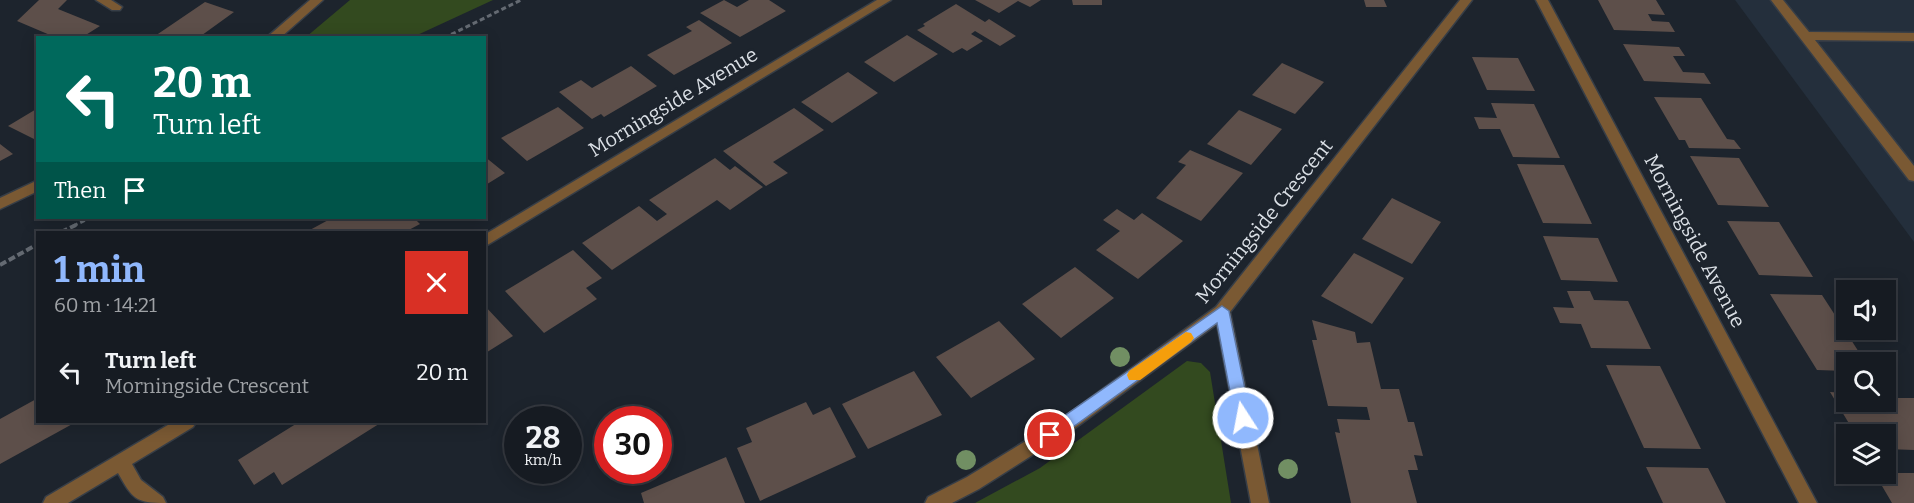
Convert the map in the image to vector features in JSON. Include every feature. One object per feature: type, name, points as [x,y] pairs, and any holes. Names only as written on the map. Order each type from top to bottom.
[{"type":"street","points":[[102,0],[116,7]]},
{"type":"street","points":[[274,36],[317,0]]},
{"type":"street","name":"Morningside Avenue","points":[[486,241],[885,0]]},
{"type":"street","name":"Morningside Crescent","points":[[934,503],[973,483],[1069,423],[1222,311],[1466,0]]},
{"type":"street","name":"Morningside Avenue","points":[[1542,0],[1808,503]]},
{"type":"street","points":[[1777,0],[1914,176]]},
{"type":"street","points":[[1806,36],[1914,37]]},
{"type":"street","points":[[0,204],[36,186]]},
{"type":"street","points":[[1222,311],[1260,503]]},
{"type":"street","points":[[52,503],[185,423]]},
{"type":"street","points":[[121,461],[135,486],[157,503]]},
{"type":"path","points":[[448,36],[521,0]]},
{"type":"path","points":[[63,231],[88,219]]},
{"type":"path","points":[[0,265],[36,245]]},
{"type":"shaded area","points":[[1735,0],[1914,0],[1914,242]]},
{"type":"green space","points":[[350,0],[493,0],[415,36],[307,36]]},
{"type":"green space","points":[[1187,361],[1201,363],[1210,372],[1231,503],[975,503],[1040,468]]},
{"type":"building","points":[[39,0],[67,0],[58,9],[100,26],[84,36],[52,36],[17,21]]},
{"type":"building","points":[[724,0],[737,7],[749,0],[769,0],[786,11],[740,37],[700,13]]},
{"type":"building","points":[[975,0],[1041,0],[1030,7],[1018,1],[999,13]]},
{"type":"building","points":[[1072,0],[1102,0],[1102,5],[1073,5]]},
{"type":"building","points":[[1364,0],[1384,0],[1387,7],[1366,7]]},
{"type":"building","points":[[1598,0],[1656,0],[1665,15],[1648,14],[1652,21],[1669,22],[1675,32],[1614,30]]},
{"type":"building","points":[[205,2],[234,12],[201,36],[155,36]]},
{"type":"building","points":[[956,4],[985,22],[989,19],[1016,36],[1000,46],[975,31],[971,34],[983,41],[967,51],[962,48],[953,53],[917,30]]},
{"type":"building","points":[[699,20],[732,43],[674,75],[647,55],[692,31],[686,27]]},
{"type":"building","points":[[907,35],[938,54],[894,82],[864,62]]},
{"type":"building","points":[[1623,44],[1679,47],[1685,56],[1673,56],[1683,72],[1704,73],[1711,84],[1644,81]]},
{"type":"building","points":[[1472,57],[1518,58],[1535,91],[1487,90]]},
{"type":"building","points":[[1282,63],[1324,82],[1295,114],[1252,95]]},
{"type":"building","points":[[631,66],[657,86],[604,117],[601,114],[592,119],[559,92],[581,80],[592,88]]},
{"type":"building","points":[[848,72],[878,93],[832,123],[801,102]]},
{"type":"building","points":[[1654,97],[1701,98],[1727,139],[1734,140],[1741,149],[1689,148],[1685,140],[1679,140]]},
{"type":"building","points":[[1491,103],[1534,104],[1560,158],[1513,157],[1500,129],[1479,129],[1474,117],[1497,118]]},
{"type":"building","points":[[558,107],[584,128],[527,161],[501,138]]},
{"type":"building","points":[[794,108],[824,130],[773,162],[788,173],[766,186],[723,151]]},
{"type":"building","points":[[36,109],[36,140],[8,126]]},
{"type":"building","points":[[1239,110],[1282,129],[1251,165],[1207,144]]},
{"type":"building","points":[[0,144],[13,154],[0,161]]},
{"type":"building","points":[[1190,150],[1243,173],[1201,221],[1156,198],[1186,165],[1178,162]]},
{"type":"building","points":[[1690,156],[1739,158],[1769,207],[1718,205]]},
{"type":"building","points":[[486,158],[505,173],[486,185]]},
{"type":"building","points":[[715,158],[730,170],[735,166],[763,187],[730,210],[717,200],[612,270],[582,243],[639,206],[657,221],[667,214],[649,200]]},
{"type":"building","points":[[1517,164],[1564,165],[1592,224],[1543,223]]},
{"type":"building","points":[[1392,198],[1441,222],[1412,264],[1362,239]]},
{"type":"building","points":[[1117,209],[1134,220],[1142,213],[1183,241],[1138,279],[1096,250],[1120,231],[1103,220]]},
{"type":"building","points":[[330,219],[415,219],[420,224],[407,231],[308,231]]},
{"type":"building","points":[[1727,221],[1779,222],[1813,277],[1759,275]]},
{"type":"building","points":[[1543,236],[1598,238],[1618,282],[1561,280]]},
{"type":"building","points":[[573,250],[602,278],[586,288],[597,299],[544,333],[505,291]]},
{"type":"building","points":[[1354,253],[1404,278],[1372,324],[1321,296]]},
{"type":"building","points":[[1075,267],[1114,298],[1061,338],[1022,304]]},
{"type":"building","points":[[1567,291],[1590,291],[1594,300],[1628,301],[1651,349],[1591,348],[1581,324],[1560,323],[1553,307],[1574,308]]},
{"type":"building","points":[[1770,294],[1822,295],[1836,317],[1836,340],[1851,340],[1859,352],[1836,352],[1836,371],[1817,370]]},
{"type":"building","points":[[486,307],[513,336],[486,353]]},
{"type":"building","points":[[1312,320],[1355,332],[1357,343],[1370,342],[1381,389],[1399,389],[1408,422],[1414,422],[1423,456],[1414,455],[1418,470],[1408,470],[1417,503],[1351,503],[1335,432],[1340,433],[1337,419],[1370,420],[1367,407],[1328,406],[1312,340],[1317,340]]},
{"type":"building","points":[[999,321],[1035,359],[971,398],[936,357]]},
{"type":"building","points":[[1606,365],[1660,366],[1701,449],[1644,448]]},
{"type":"building","points":[[914,371],[942,415],[868,449],[842,404]]},
{"type":"building","points":[[1830,392],[1836,392],[1836,402]]},
{"type":"building","points":[[1896,398],[1914,398],[1914,450],[1896,449],[1896,424],[1849,424],[1842,412],[1896,412]]},
{"type":"building","points":[[36,399],[36,423],[74,423],[0,464],[0,419]]},
{"type":"building","points":[[806,402],[813,415],[830,407],[856,457],[760,501],[737,448],[752,442],[746,428]]},
{"type":"building","points":[[297,423],[380,423],[282,485],[274,472],[254,485],[238,460]]},
{"type":"building","points":[[726,457],[745,503],[644,503],[641,493],[662,484],[672,484],[672,480]]},
{"type":"building","points":[[1646,467],[1708,468],[1726,503],[1663,503]]},
{"type":"building","points":[[1896,473],[1914,473],[1914,503],[1892,503],[1881,484],[1896,484]]},
{"type":"slow traffic","points":[[1134,375],[1186,338]]},
{"type":"route","points":[[1050,435],[1222,311],[1243,418]]}]
